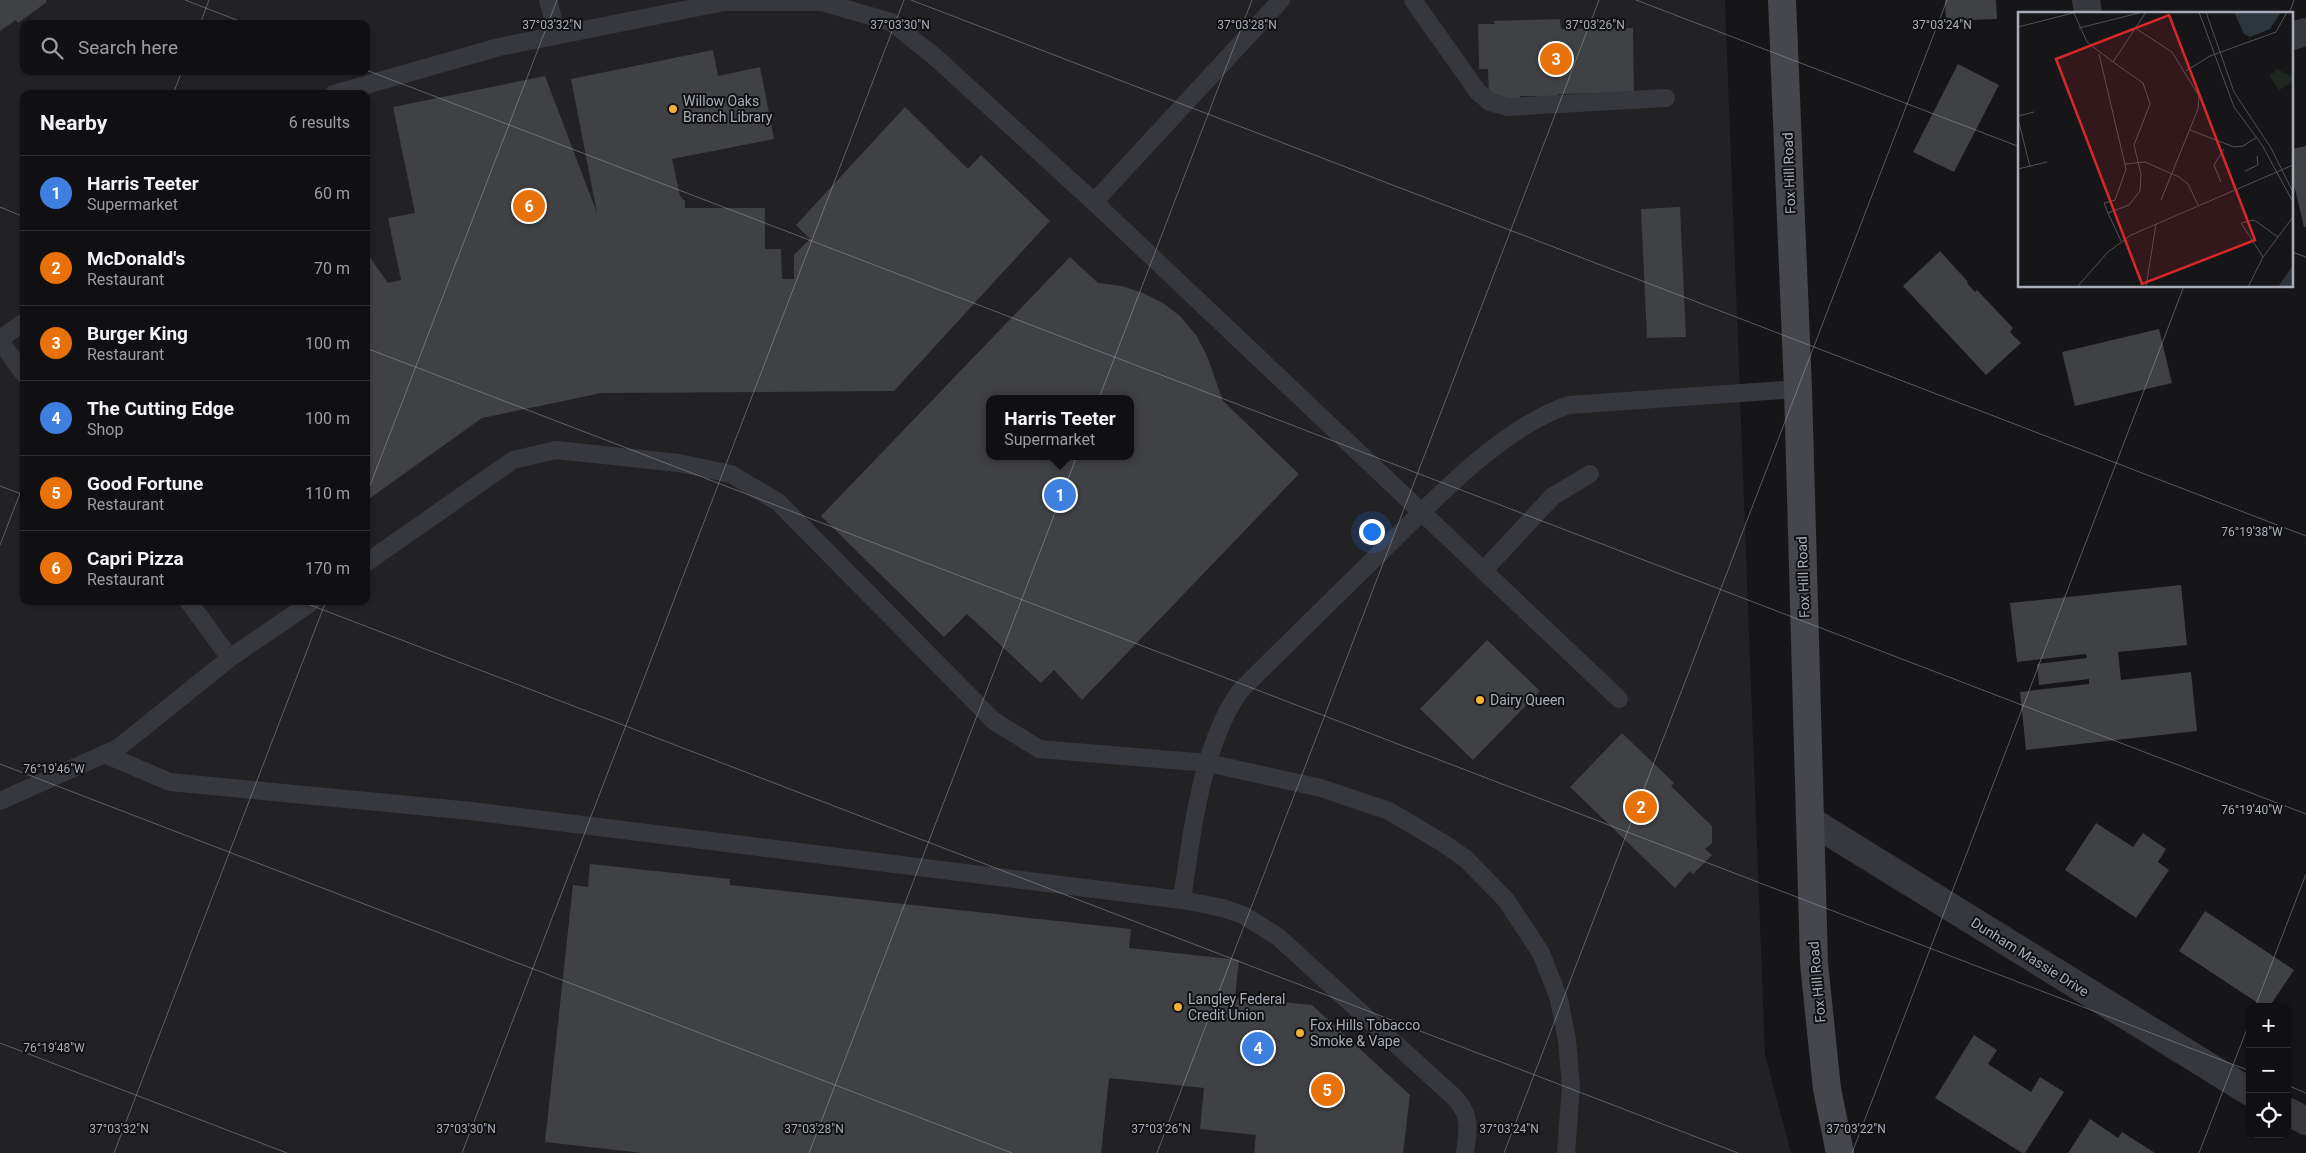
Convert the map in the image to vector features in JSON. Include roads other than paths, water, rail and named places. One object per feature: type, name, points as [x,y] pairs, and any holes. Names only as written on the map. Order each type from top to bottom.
[{"type":"main road","name":"Fox Hill Road","points":[[1782,0],[1798,390],[1814,963],[1828,1089],[1840,1153]]},
{"type":"street","name":"Dunham Massie Drive","points":[[1811,821],[2246,1090]]},
{"type":"street","points":[[2291,1113],[2306,1121]]},
{"type":"lane","points":[[548,0],[557,35]]},
{"type":"lane","points":[[1094,202],[1281,0]]},
{"type":"lane","points":[[1413,0],[1478,92],[1490,102],[1508,107],[1666,98]]},
{"type":"lane","points":[[348,90],[499,46],[724,2],[822,2],[891,22],[934,56],[1094,202],[1619,699]]},
{"type":"lane","points":[[20,325],[0,340],[20,368]]},
{"type":"lane","points":[[1182,900],[1201,789],[1227,709],[1240,691],[1422,512],[1500,444],[1528,423],[1549,412],[1569,405],[1798,390]]},
{"type":"lane","points":[[370,560],[513,460],[556,450],[679,462],[726,473],[778,502],[994,720],[1039,748],[1208,763],[1321,788],[1389,811],[1444,843],[1466,859],[1506,900],[1541,953],[1559,999],[1567,1040],[1571,1086],[1566,1153]]},
{"type":"lane","points":[[1484,570],[1554,496],[1590,474]]},
{"type":"lane","points":[[191,605],[230,658]]},
{"type":"lane","points":[[0,801],[118,748],[230,658],[307,605]]},
{"type":"lane","points":[[104,754],[170,782],[471,811],[1182,900],[1222,908],[1242,915],[1277,936],[1463,1106],[1469,1126],[1465,1153]]},
{"type":"place","name":"Burger King","points":[[1556,59]]},
{"type":"place","name":"Willow Oaks Branch Library","points":[[673,109]]},
{"type":"place","name":"Capri Pizza","points":[[529,206]]},
{"type":"place","name":"Harris Teeter","points":[[1060,495]]},
{"type":"place","name":"Dairy Queen","points":[[1480,700]]},
{"type":"place","name":"McDonald's","points":[[1641,807]]},
{"type":"place","name":"Langley Federal Credit Union","points":[[1178,1007]]},
{"type":"place","name":"Fox Hills Tobacco Smoke & Vape","points":[[1300,1033]]},
{"type":"place","name":"The Cutting Edge","points":[[1258,1048]]},
{"type":"place","name":"Good Fortune","points":[[1327,1090]]}]
